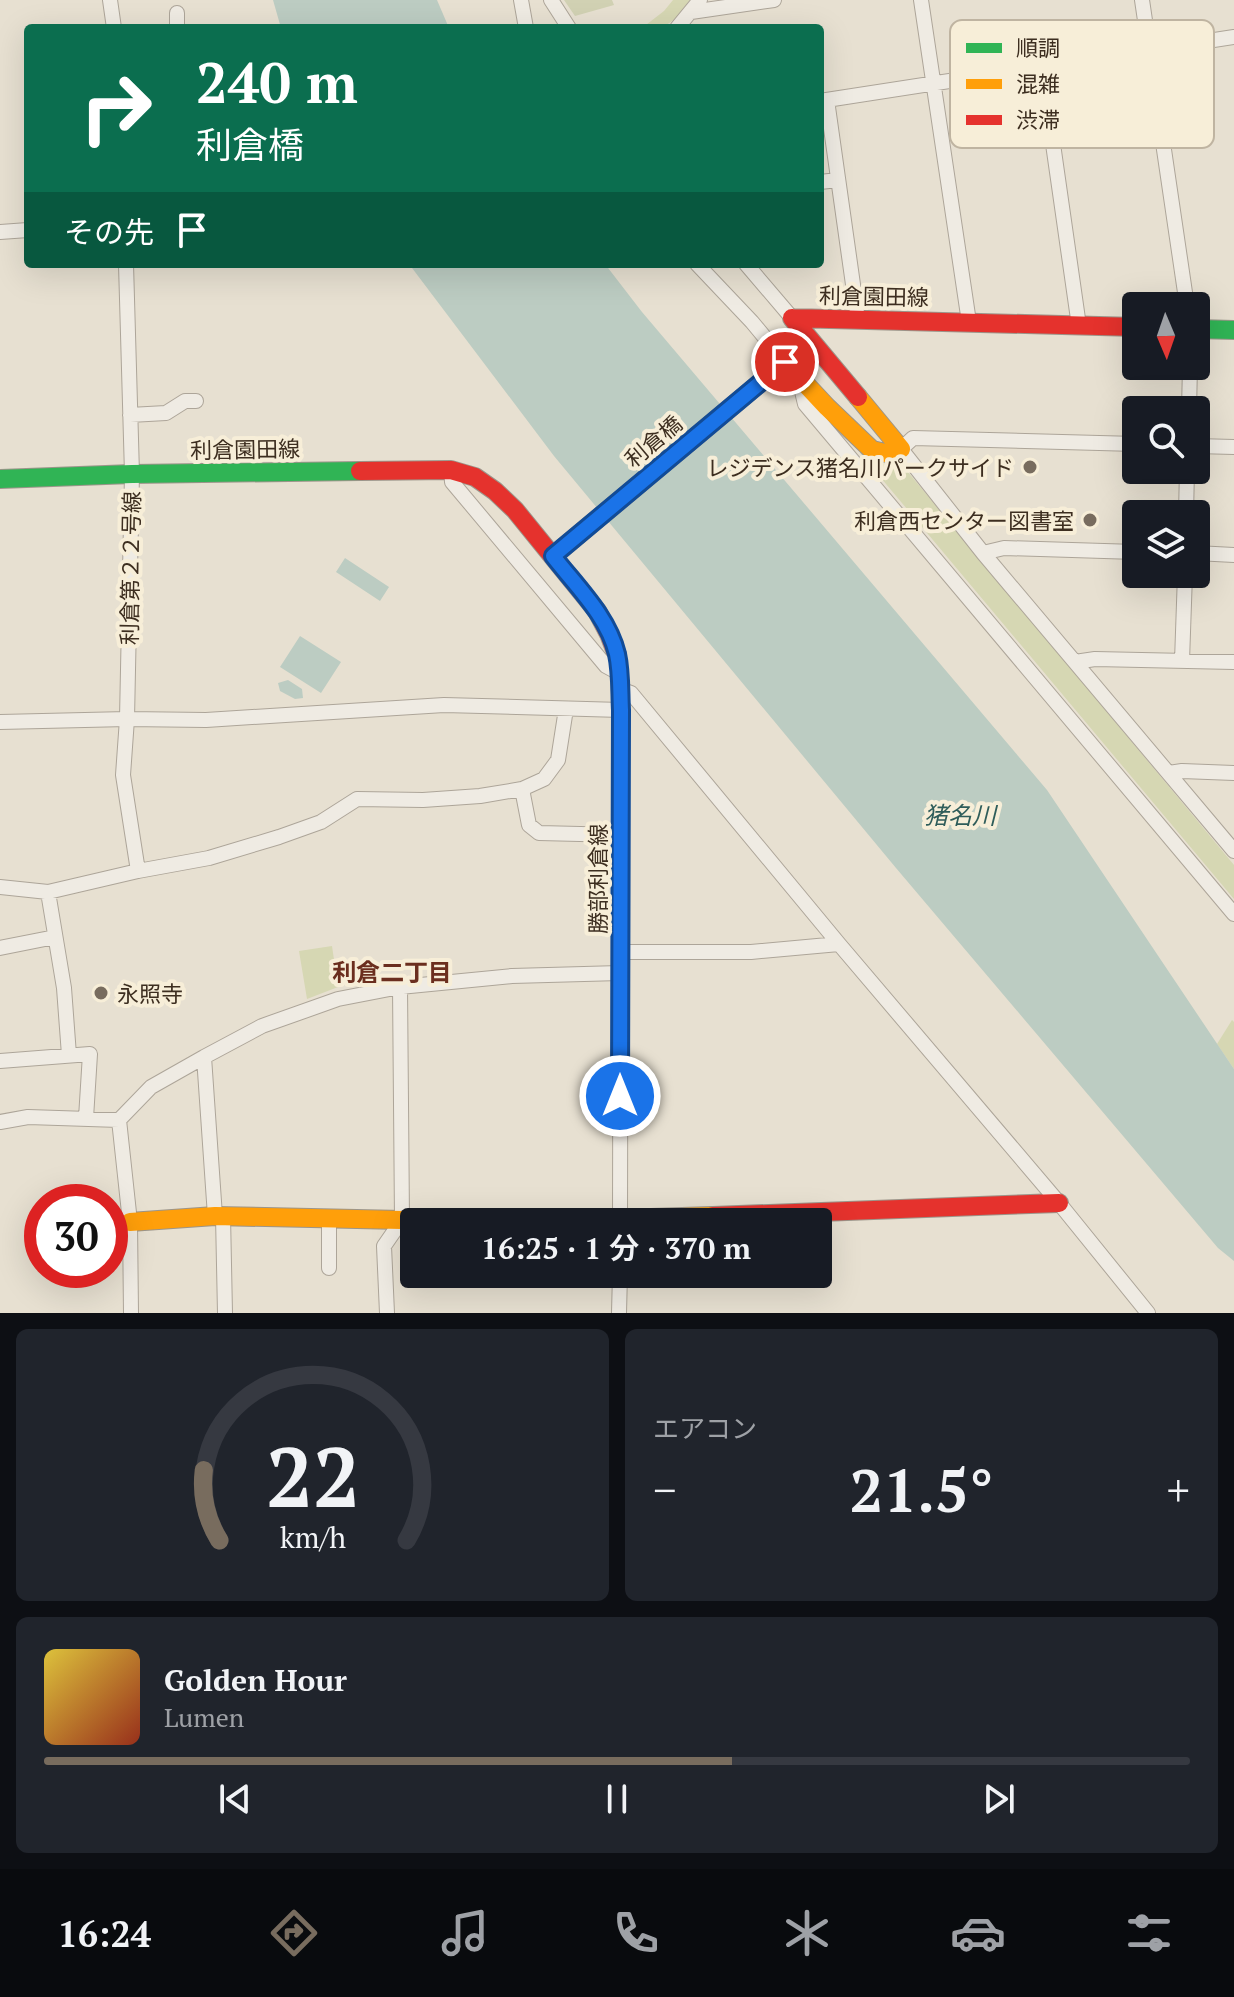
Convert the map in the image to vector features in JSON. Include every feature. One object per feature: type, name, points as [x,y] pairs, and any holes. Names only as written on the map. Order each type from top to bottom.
[{"type":"street","points":[[110,0],[113,24]]},
{"type":"street","points":[[521,0],[525,24]]},
{"type":"street","points":[[551,0],[566,24]]},
{"type":"street","points":[[680,24],[696,6],[774,0]]},
{"type":"street","points":[[921,0],[969,322]]},
{"type":"street","points":[[1142,0],[1145,20]]},
{"type":"street","points":[[1214,40],[1234,37]]},
{"type":"street","points":[[824,100],[950,81]]},
{"type":"street","points":[[824,105],[858,320]]},
{"type":"street","points":[[1054,148],[1079,326]]},
{"type":"street","points":[[1164,148],[1185,292]]},
{"type":"street","points":[[824,182],[838,180]]},
{"type":"street","points":[[0,232],[24,230]]},
{"type":"street","name":"利倉第２２号線","points":[[126,268],[132,474],[123,775],[138,871]]},
{"type":"street","points":[[701,268],[752,322],[799,379],[878,453],[901,449],[913,438],[1122,444]]},
{"type":"street","points":[[749,268],[792,318]]},
{"type":"street","name":"利倉園田線","points":[[792,318],[1122,327]]},
{"type":"street","name":"利倉園田線","points":[[792,318],[901,449]]},
{"type":"street","points":[[1210,329],[1234,330]]},
{"type":"street","name":"利倉橋","points":[[559,551],[785,362]]},
{"type":"street","points":[[799,379],[805,404],[1234,914]]},
{"type":"street","points":[[130,415],[166,413],[185,401],[196,401]]},
{"type":"street","points":[[1210,446],[1234,447]]},
{"type":"street","points":[[901,449],[983,553],[1234,851]]},
{"type":"street","points":[[451,470],[452,482],[606,666],[618,664]]},
{"type":"street","name":"利倉園田線","points":[[0,479],[451,470],[475,477],[495,491],[559,551]]},
{"type":"street","points":[[983,553],[1004,548],[1122,552]]},
{"type":"street","name":"勝部利倉線","points":[[559,551],[597,611],[609,634],[618,664],[621,710],[620,1208]]},
{"type":"street","points":[[1210,554],[1234,555]]},
{"type":"street","points":[[1182,661],[1185,588]]},
{"type":"street","points":[[1075,662],[1095,659],[1234,662]]},
{"type":"street","points":[[620,689],[631,693],[1148,1313]]},
{"type":"street","points":[[0,722],[206,720],[444,705],[621,710]]},
{"type":"street","points":[[0,887],[48,892],[209,858],[323,821],[357,799],[423,800],[522,789],[544,779],[558,760],[566,709]]},
{"type":"street","points":[[1169,773],[1234,773]]},
{"type":"street","points":[[522,789],[529,825],[539,833],[621,835]]},
{"type":"street","points":[[48,892],[64,988],[69,1055]]},
{"type":"street","points":[[0,948],[55,937]]},
{"type":"street","points":[[620,952],[751,952],[839,944]]},
{"type":"street","points":[[0,1122],[28,1117],[119,1120],[151,1087],[204,1057],[262,1026],[338,999],[400,987],[512,976],[620,973]]},
{"type":"street","points":[[400,987],[402,1208]]},
{"type":"street","points":[[0,1061],[90,1054],[86,1118]]},
{"type":"street","points":[[204,1057],[225,1313]]},
{"type":"street","points":[[119,1120],[130,1222],[131,1313]]},
{"type":"street","points":[[832,1212],[1059,1203]]},
{"type":"street","points":[[130,1222],[219,1216],[400,1220]]},
{"type":"street","points":[[329,1218],[329,1268]]},
{"type":"street","points":[[387,1313],[384,1246],[400,1223]]},
{"type":"street","points":[[619,1313],[620,1288]]},
{"type":"green space","points":[[564,0],[612,0],[614,5],[575,16]]},
{"type":"green space","points":[[673,0],[690,0],[668,24],[647,24]]},
{"type":"green space","points":[[863,451],[898,460],[1234,865],[1234,899],[860,453]]},
{"type":"green space","points":[[332,946],[338,987],[307,999],[299,951]]},
{"type":"green space","points":[[1232,1020],[1234,1022],[1234,1069],[1217,1044]]},
{"type":"water","points":[[273,0],[437,0],[447,24],[280,24]]},
{"type":"water","name":"猪名川","points":[[412,268],[608,268],[1047,790],[1234,1069],[1234,1261],[1218,1248],[896,868],[554,456]]},
{"type":"water","points":[[345,558],[389,587],[380,601],[336,572]]},
{"type":"water","points":[[300,636],[341,662],[321,693],[280,667]]},
{"type":"water","points":[[288,680],[302,689],[303,698],[295,699],[280,691],[278,683]]},
{"type":"traffic: fast","points":[[1210,329],[1234,330]]},
{"type":"traffic: fast","points":[[0,479],[360,471]]},
{"type":"traffic: slow","points":[[553,556],[785,362],[872,450],[885,453],[901,449],[858,397]]},
{"type":"traffic: slow","points":[[130,1222],[215,1216],[400,1220]]},
{"type":"traffic: jam","points":[[792,318],[1122,327]]},
{"type":"traffic: jam","points":[[792,318],[858,397]]},
{"type":"traffic: jam","points":[[360,471],[451,470],[475,477],[495,491],[515,510],[597,611],[617,655]]},
{"type":"traffic: jam","points":[[832,1212],[1059,1203]]},
{"type":"place","name":"レジデンス猪名川パークサイド","points":[[1030,467]]},
{"type":"place","name":"利倉西センター図書室","points":[[1090,520]]},
{"type":"place","name":"永照寺","points":[[101,993]]},
{"type":"district","name":"利倉二丁目","points":[[392,972]]},
{"type":"route","points":[[620,1096],[621,710],[617,655],[597,611],[553,556],[785,362]]}]
